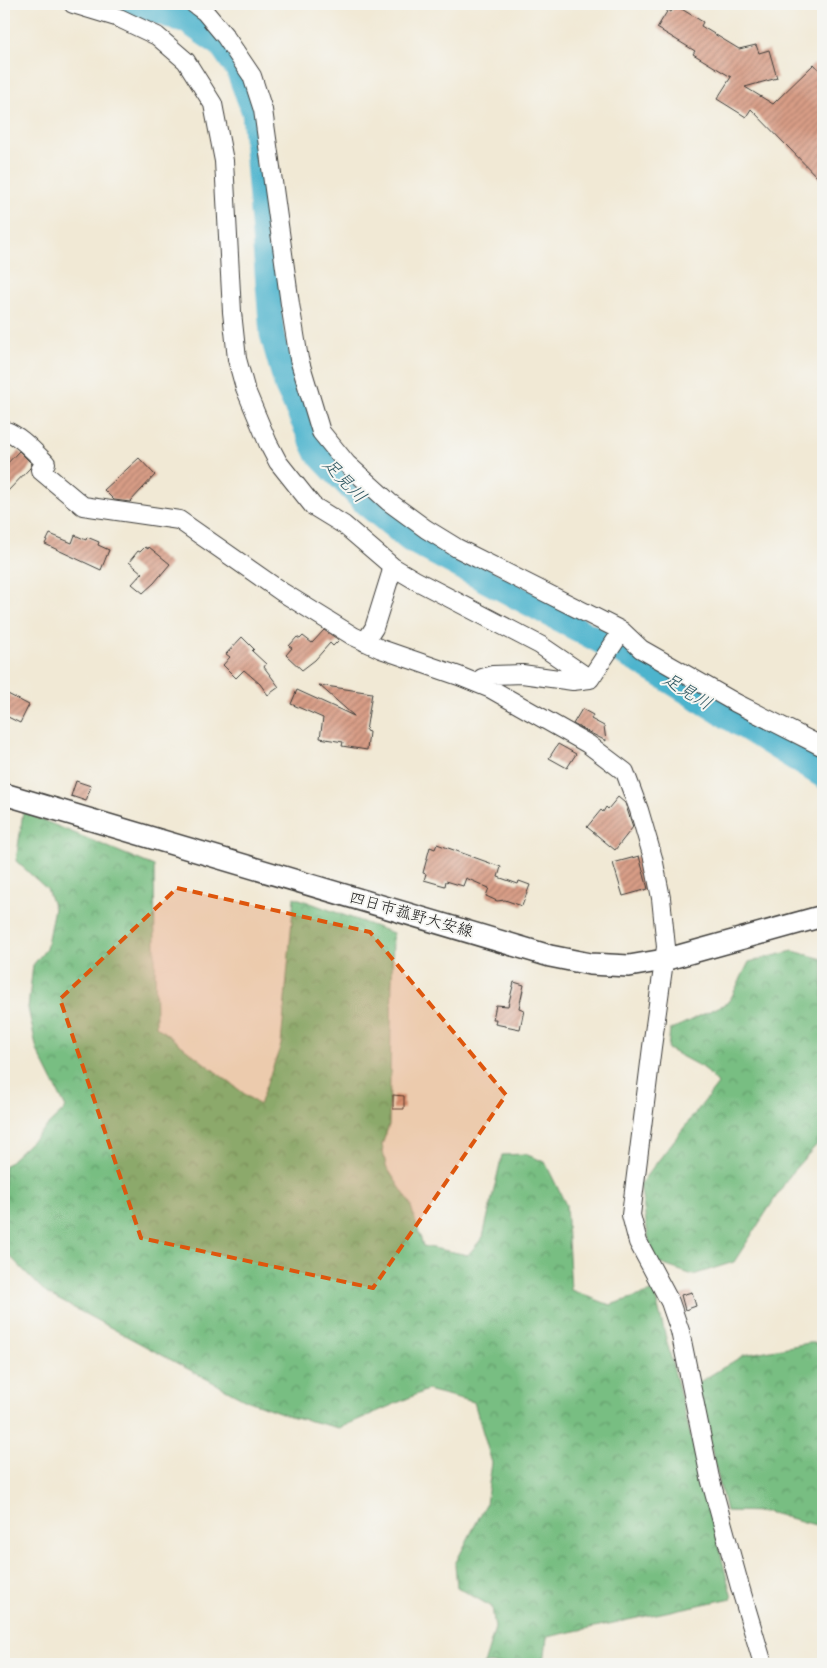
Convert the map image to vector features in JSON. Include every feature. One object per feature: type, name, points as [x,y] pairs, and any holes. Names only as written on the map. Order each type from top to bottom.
[{"type":"main road","name":"四日市菰野大安線","points":[[4,794],[550,956],[590,964],[630,966],[664,960],[823,916]]},
{"type":"street","points":[[73,4],[120,18],[157,36],[186,61],[213,104],[224,161],[232,312],[237,359],[245,388],[278,462],[314,506],[344,525],[394,567],[415,580],[540,645],[590,679]]},
{"type":"street","points":[[194,4],[205,12],[226,36],[252,76],[263,110],[299,359],[321,432],[346,464],[389,502],[426,529],[457,548],[622,631],[648,653],[736,703],[823,747]]},
{"type":"street","points":[[4,430],[13,434],[46,463],[40,470],[83,506],[179,520],[282,592],[365,642],[477,683],[574,735],[611,759],[625,772],[639,810],[661,898],[666,947],[630,1215],[638,1242],[670,1302],[680,1331],[710,1478],[763,1664]]},
{"type":"street","points":[[365,642],[374,628],[394,567]]},
{"type":"street","points":[[477,683],[482,678],[492,675],[522,674],[573,681],[590,679],[622,631]]},
{"type":"highlighted area","points":[[177,888],[370,932],[506,1095],[373,1288],[141,1238],[60,999]]},
{"type":"green space","points":[[23,812],[154,866],[156,1026],[259,1105],[281,1045],[294,897],[393,933],[389,1125],[382,1145],[386,1166],[410,1203],[423,1246],[468,1255],[483,1237],[502,1155],[525,1154],[545,1162],[566,1205],[571,1290],[610,1305],[654,1291],[732,1598],[547,1637],[544,1664],[484,1664],[495,1628],[492,1607],[457,1587],[455,1564],[486,1504],[492,1463],[474,1402],[427,1390],[339,1428],[290,1416],[246,1400],[46,1293],[4,1250],[5,1166],[66,1108],[37,1050],[28,1008],[33,965],[46,949],[54,908],[47,889],[16,861]]},
{"type":"green space","points":[[793,951],[823,959],[823,1138],[792,1172],[734,1262],[693,1275],[652,1261],[640,1184],[718,1084],[705,1069],[668,1049],[670,1030],[729,1002],[749,962]]},
{"type":"green space","points":[[809,1343],[823,1343],[823,1527],[767,1512],[726,1511],[696,1384],[744,1355]]},
{"type":"building","points":[[675,5],[703,22],[701,26],[739,49],[756,45],[759,53],[769,50],[777,78],[745,87],[773,104],[814,64],[823,74],[823,183],[751,109],[746,117],[717,99],[731,77],[693,54],[695,51],[657,28],[668,10],[671,12]]},
{"type":"building","points":[[19,451],[32,464],[6,493],[4,467]]},
{"type":"building","points":[[139,458],[155,475],[130,502],[114,500],[104,490]]},
{"type":"building","points":[[50,534],[72,543],[75,535],[86,540],[87,537],[99,542],[98,545],[109,550],[101,570],[45,544]]},
{"type":"building","points":[[145,547],[148,549],[149,547],[170,564],[143,593],[132,584],[142,573],[129,562],[138,551],[140,552]]},
{"type":"building","points":[[324,630],[339,640],[333,646],[330,643],[315,660],[302,670],[286,655],[292,648],[289,646],[297,637],[300,639],[303,636],[312,643]]},
{"type":"building","points":[[242,637],[254,649],[252,651],[266,664],[264,667],[279,687],[268,695],[260,684],[244,670],[236,678],[223,665],[230,657],[226,654]]},
{"type":"building","points":[[319,685],[372,693],[366,731],[369,732],[367,750],[342,746],[343,742],[320,738],[323,718],[291,704],[297,690],[354,716]]},
{"type":"building","points":[[4,692],[29,705],[20,723],[4,715]]},
{"type":"building","points":[[582,709],[593,715],[591,719],[604,726],[606,741],[573,724]]},
{"type":"building","points":[[558,744],[576,754],[567,768],[549,758]]},
{"type":"building","points":[[76,781],[91,786],[86,801],[71,796]]},
{"type":"building","points":[[618,797],[625,803],[633,827],[615,850],[587,827],[601,810],[603,812],[606,807],[608,809]]},
{"type":"building","points":[[437,844],[501,867],[498,877],[518,884],[519,881],[530,885],[522,906],[505,900],[497,901],[486,896],[489,888],[466,878],[463,886],[446,881],[445,886],[424,880],[426,874],[423,873],[430,847],[435,849]]},
{"type":"building","points":[[639,856],[648,889],[623,896],[613,863]]},
{"type":"building","points":[[514,982],[524,985],[519,1008],[524,1010],[520,1029],[495,1024],[496,1019],[493,1019],[496,1005],[508,1006]]},
{"type":"building","points":[[393,1095],[404,1096],[404,1109],[393,1109]]},
{"type":"building","points":[[692,1292],[696,1306],[685,1310],[681,1295]]},
{"type":"waterway","name":"足見川","points":[[131,4],[186,21],[221,45],[238,70],[254,112],[272,334],[287,387],[318,454],[365,503],[410,540],[641,663],[823,776]]}]
